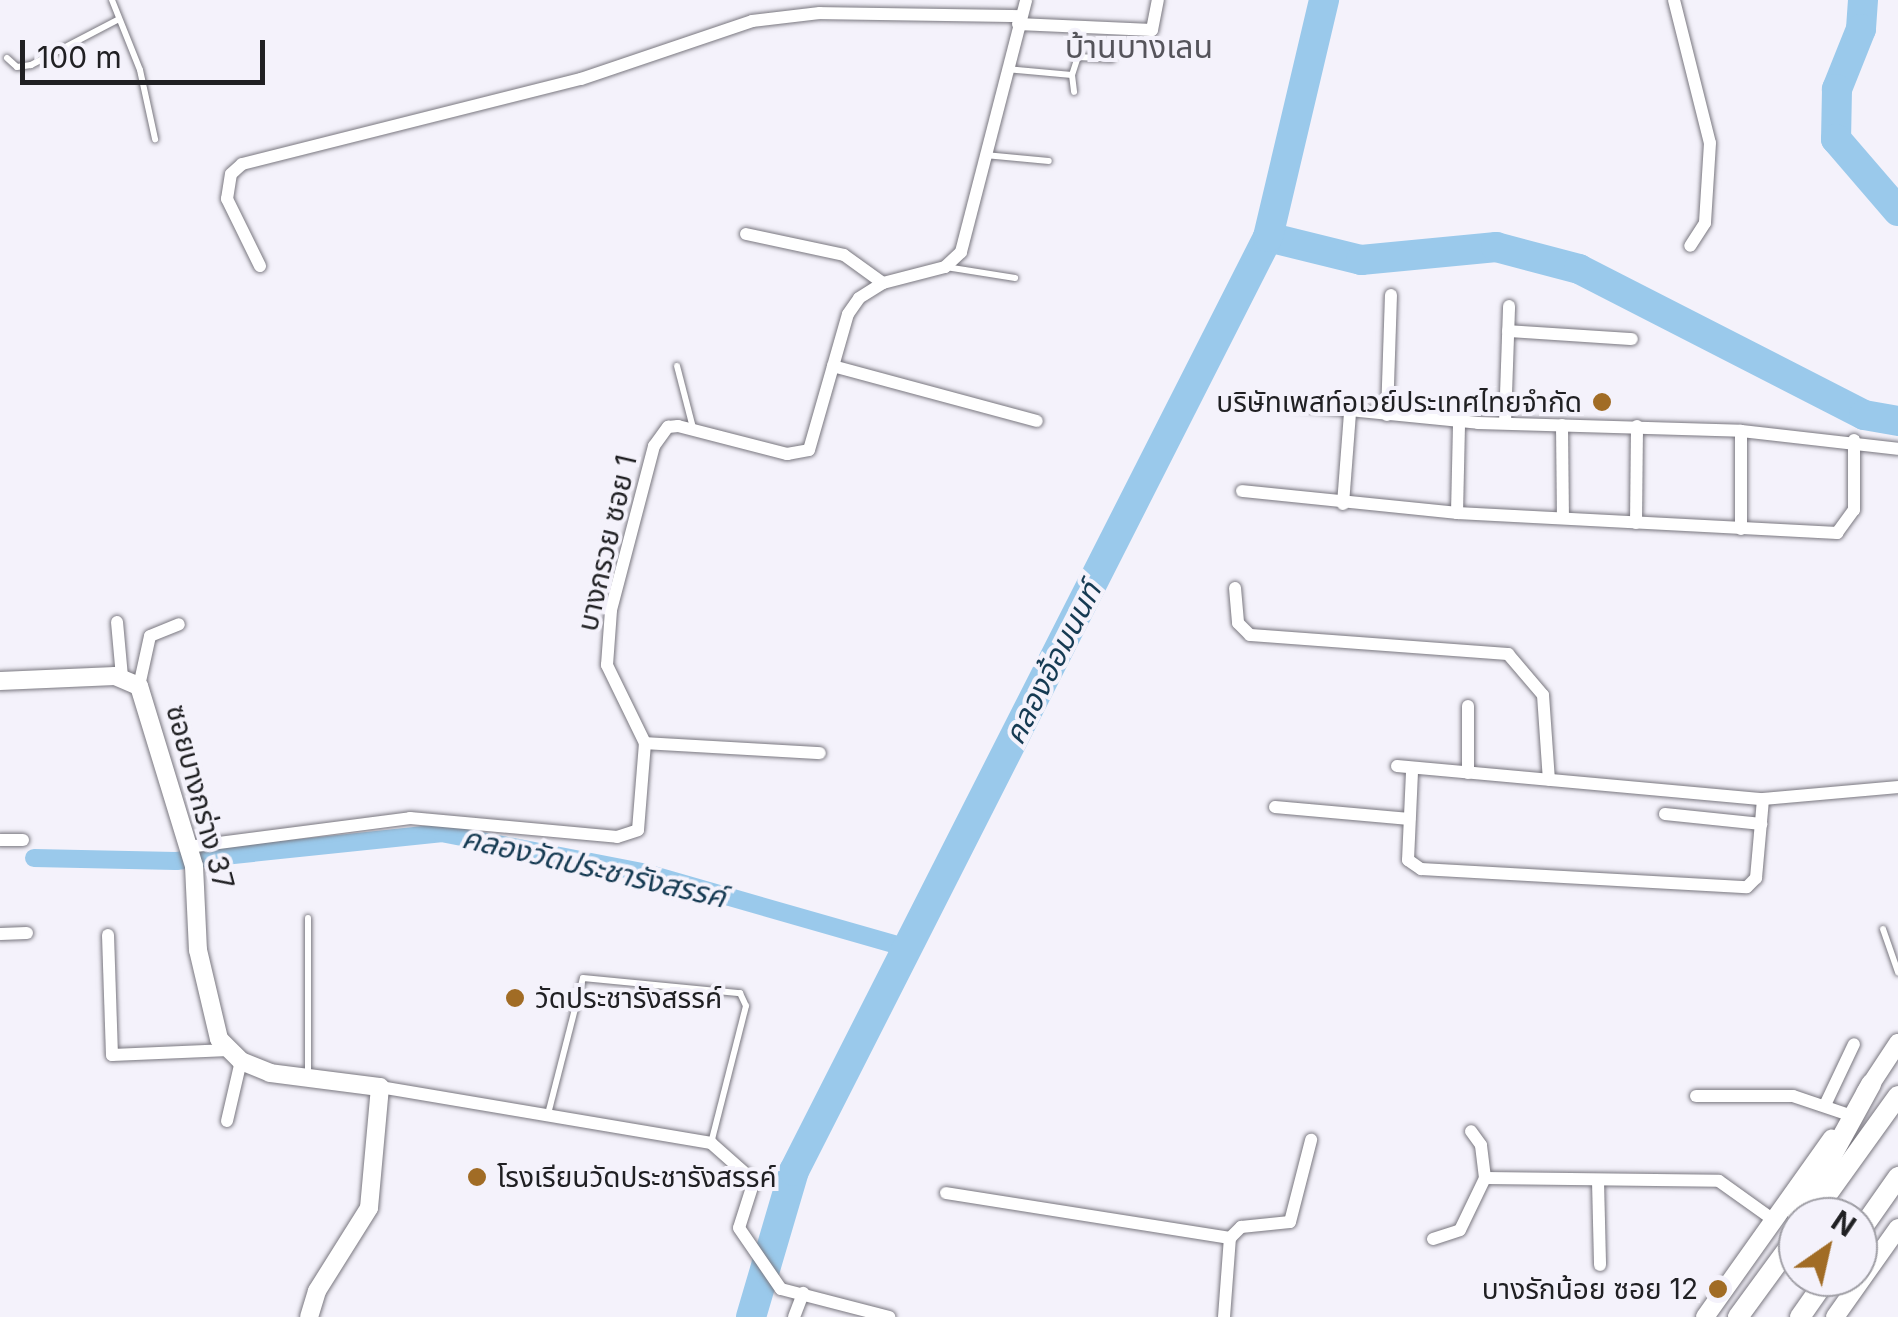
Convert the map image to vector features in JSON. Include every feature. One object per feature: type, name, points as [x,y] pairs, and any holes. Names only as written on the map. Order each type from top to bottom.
[{"type":"main road","points":[[1809,1197],[1871,1084]]},
{"type":"main road","points":[[1825,1197],[1898,1096]]},
{"type":"main road","points":[[1878,1206],[1898,1177]]},
{"type":"main road","points":[[1760,1287],[1778,1254]]},
{"type":"main road","points":[[1738,1317],[1778,1262]]},
{"type":"street","points":[[693,428],[787,454],[809,450],[848,314],[883,282],[945,266],[961,252],[1005,69],[1026,0]]},
{"type":"street","points":[[260,266],[227,199],[231,174],[242,164],[581,79],[752,21],[820,13],[1020,20],[1152,30],[1158,0]]},
{"type":"street","points":[[1674,0],[1710,143],[1704,223],[1690,246]]},
{"type":"street","points":[[746,234],[844,255],[883,282]]},
{"type":"street","points":[[1387,415],[1392,295]]},
{"type":"street","points":[[1505,423],[1509,306]]},
{"type":"street","points":[[1508,331],[1632,340]]},
{"type":"street","points":[[833,366],[1037,421]]},
{"type":"street","points":[[1290,404],[1458,422],[1742,431],[1854,440],[1898,449]]},
{"type":"street","points":[[1343,504],[1350,412]]},
{"type":"street","points":[[1457,513],[1458,422]]},
{"type":"street","points":[[1562,425],[1562,518]]},
{"type":"street","points":[[1636,426],[1636,523]]},
{"type":"street","name":"บางกรวย ซอย 1","points":[[645,743],[609,681],[611,610],[654,446],[668,427],[693,428]]},
{"type":"street","points":[[1741,529],[1742,431]]},
{"type":"street","points":[[1242,491],[1457,513],[1741,529],[1844,530],[1854,510],[1854,440]]},
{"type":"street","points":[[1235,588],[1238,623],[1250,636],[1504,652],[1542,694],[1549,780]]},
{"type":"street","points":[[117,622],[122,677]]},
{"type":"street","points":[[0,681],[122,677],[139,686],[150,636],[179,624]]},
{"type":"street","name":"ซอยบางกร่าง 37","points":[[139,686],[190,854],[201,909],[196,938],[210,1019],[235,1056]]},
{"type":"street","points":[[1468,706],[1468,773]]},
{"type":"street","points":[[190,854],[410,818],[626,836],[642,820],[645,743],[820,753]]},
{"type":"street","points":[[1397,766],[1412,772],[1468,773],[1763,799],[1898,787]]},
{"type":"street","points":[[1412,772],[1408,860],[1421,868],[1748,887],[1756,878],[1763,799]]},
{"type":"street","points":[[1275,807],[1409,819]]},
{"type":"street","points":[[1666,814],[1760,824]]},
{"type":"street","points":[[0,840],[22,840]]},
{"type":"street","points":[[0,934],[28,933]]},
{"type":"street","points":[[108,935],[112,1055],[235,1056],[308,1078],[711,1143],[754,1182],[738,1228],[781,1289],[889,1317]]},
{"type":"street","points":[[1704,1317],[1898,1043]]},
{"type":"street","points":[[1826,1103],[1854,1044]]},
{"type":"street","points":[[227,1121],[235,1056]]},
{"type":"street","points":[[308,1317],[317,1291],[368,1208],[380,1087]]},
{"type":"street","points":[[1696,1096],[1776,1095],[1826,1103],[1848,1115]]},
{"type":"street","points":[[1433,1239],[1460,1230],[1486,1178],[1480,1145],[1471,1131]]},
{"type":"street","points":[[1224,1317],[1230,1238],[1242,1227],[1290,1222],[1311,1140]]},
{"type":"street","points":[[1486,1178],[1720,1181],[1775,1221]]},
{"type":"street","points":[[1598,1181],[1600,1265]]},
{"type":"street","points":[[946,1193],[1230,1238]]},
{"type":"street","points":[[1835,1317],[1898,1228]]},
{"type":"street","points":[[794,1317],[802,1293]]},
{"type":"lane","points":[[112,0],[140,70],[155,139]]},
{"type":"lane","points":[[7,58],[17,67],[30,65],[117,20]]},
{"type":"lane","points":[[1074,92],[1072,75],[1078,58],[1112,58]]},
{"type":"lane","points":[[1005,69],[1072,75]]},
{"type":"lane","points":[[984,155],[1049,161]]},
{"type":"lane","points":[[945,266],[1015,278]]},
{"type":"lane","points":[[677,366],[693,428]]},
{"type":"lane","points":[[308,918],[308,1078]]},
{"type":"lane","points":[[1883,929],[1898,972]]},
{"type":"lane","points":[[547,1115],[583,978],[740,993],[746,1006],[711,1143]]},
{"type":"waterway","name":"คลองอ้อมนนท์","points":[[751,1317],[794,1171],[1268,237],[1324,0]]},
{"type":"waterway","points":[[1863,0],[1861,29],[1837,89],[1836,139],[1898,211]]},
{"type":"waterway","points":[[1268,237],[1361,260],[1496,247],[1579,269],[1864,415],[1898,421]]},
{"type":"waterway","name":"คลองวัดประชารังสรรค์","points":[[34,858],[176,861],[441,833],[646,873],[908,948]]},
{"type":"place","name":"บริษัทเพสท์อเวย์ประเทศไทยจำกัด","points":[[1602,402]]},
{"type":"place","name":"วัดประชารังสรรค์","points":[[515,998]]},
{"type":"place","name":"โรงเรียนวัดประชารังสรรค์","points":[[477,1177]]},
{"type":"place","name":"บางรักน้อย ซอย 12","points":[[1718,1289]]},
{"type":"district","name":"บ้านบางเลน","points":[[1139,47]]}]
